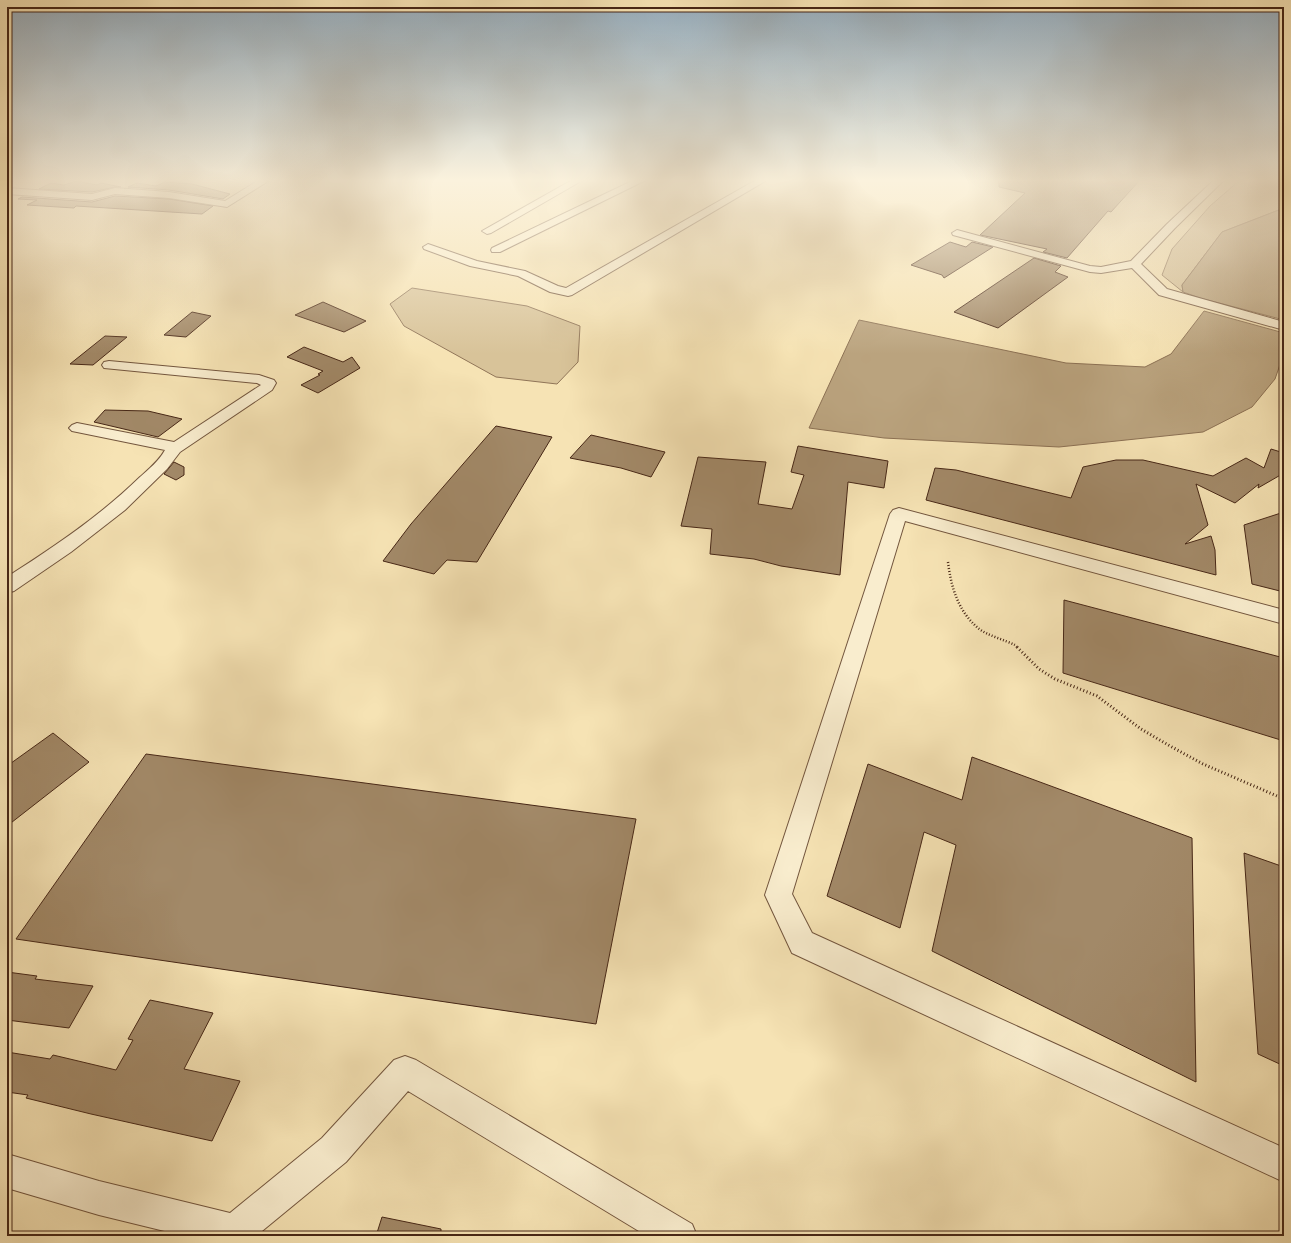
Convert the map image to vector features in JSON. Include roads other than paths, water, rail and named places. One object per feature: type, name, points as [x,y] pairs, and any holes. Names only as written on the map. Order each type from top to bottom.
[{"type":"street","points":[[496,250],[521,238]]},
{"type":"street","points":[[428,247],[474,264],[521,273],[554,289],[568,292],[662,238]]},
{"type":"street","points":[[975,238],[1090,269],[1101,270],[1135,264],[1160,238]]},
{"type":"street","points":[[1135,264],[1163,292],[1284,326]]},
{"type":"street","points":[[7,586],[68,546],[140,488],[170,456],[173,449],[254,396],[267,387],[269,383],[258,379],[109,365]]},
{"type":"street","points":[[77,428],[168,445],[173,449]]},
{"type":"street","points":[[1284,617],[899,514],[778,895],[802,943],[1284,1166]]},
{"type":"street","points":[[7,1171],[99,1198],[235,1232],[334,1150],[406,1072],[680,1236]]}]
